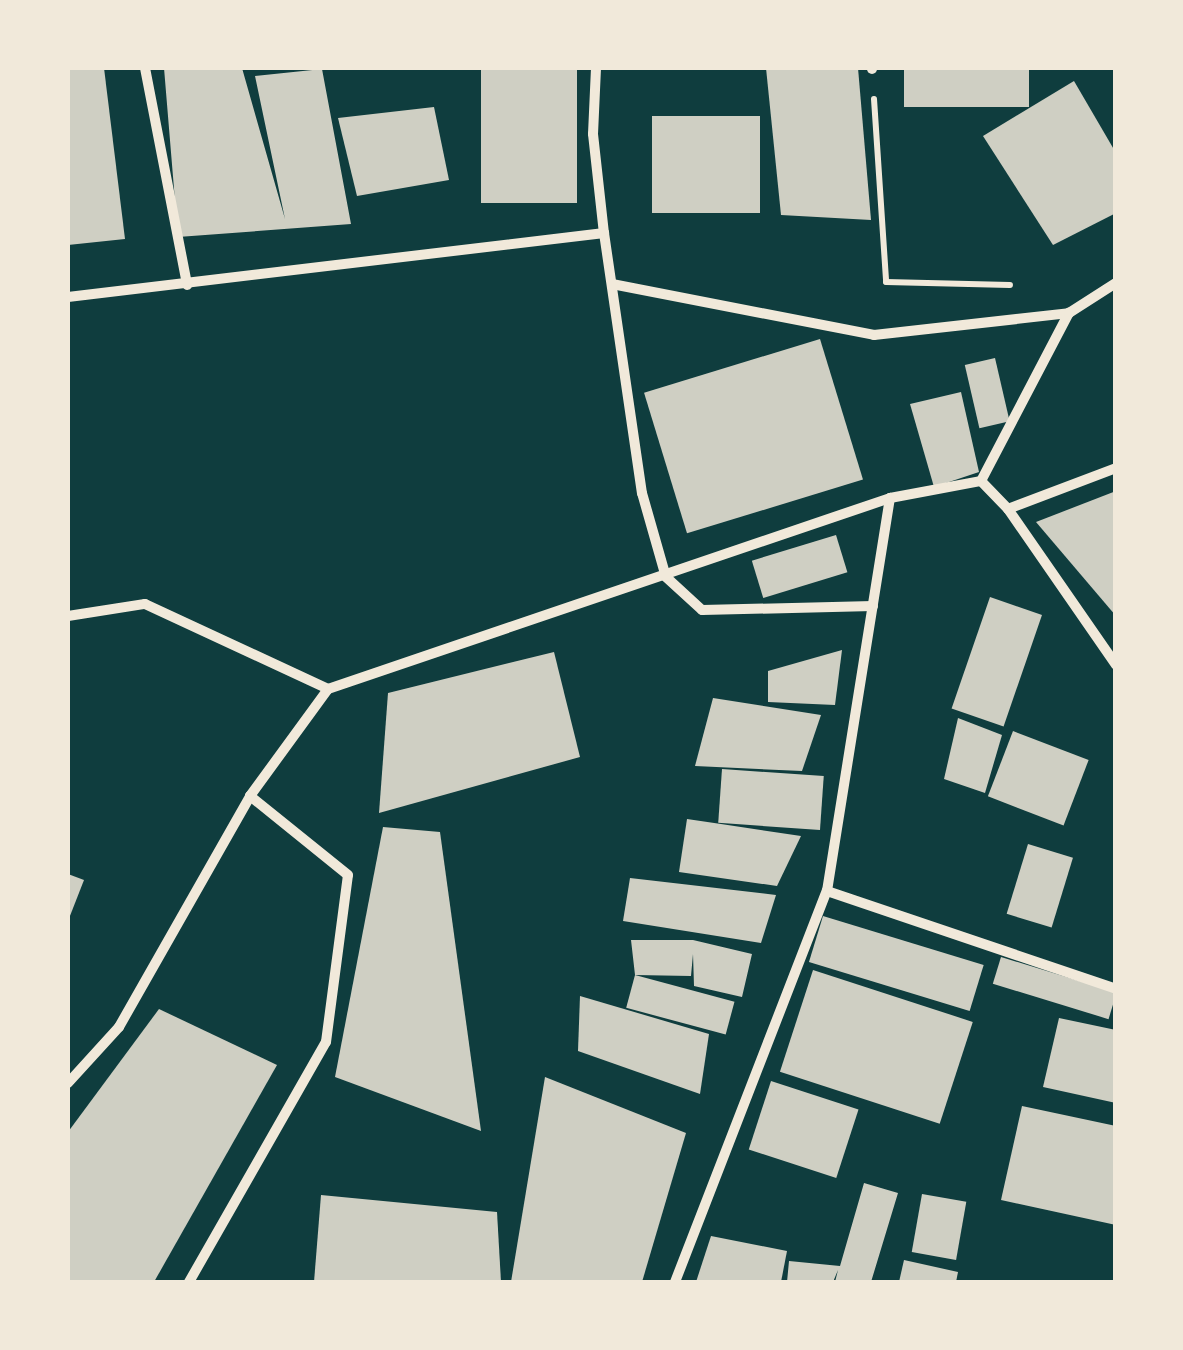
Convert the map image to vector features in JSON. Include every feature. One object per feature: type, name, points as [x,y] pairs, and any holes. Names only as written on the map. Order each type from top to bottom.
[{"type":"street","points":[[145,68],[187,285]]},
{"type":"street","points":[[596,68],[593,134],[604,234],[642,494],[666,576],[702,610],[873,606]]},
{"type":"street","points":[[68,297],[604,234]]},
{"type":"street","points":[[612,284],[874,335],[1069,312],[1116,284]]},
{"type":"street","points":[[981,481],[1069,312]]},
{"type":"street","points":[[1008,509],[1116,468]]},
{"type":"street","points":[[68,1083],[119,1028],[250,796],[328,689],[890,498],[981,481]]},
{"type":"street","points":[[981,481],[1008,509],[1116,665]]},
{"type":"street","points":[[675,1282],[828,891],[890,498]]},
{"type":"street","points":[[68,616],[145,604],[328,689]]},
{"type":"street","points":[[189,1282],[326,1042],[348,875],[250,796]]},
{"type":"street","points":[[828,891],[1116,989]]},
{"type":"path","points":[[872,68],[886,282],[1046,286],[1069,312]]},
{"type":"building","points":[[68,68],[104,68],[125,239],[68,245]]},
{"type":"building","points":[[164,68],[242,68],[285,219],[255,76],[322,69],[351,224],[178,237]]},
{"type":"building","points":[[481,68],[577,68],[577,203],[481,203]]},
{"type":"building","points":[[766,68],[858,68],[871,220],[781,215]]},
{"type":"building","points":[[904,68],[1029,68],[1029,107],[904,107]]},
{"type":"building","points":[[1074,81],[1116,153],[1116,213],[1053,245],[983,136]]},
{"type":"building","points":[[434,107],[449,180],[357,196],[338,118]]},
{"type":"building","points":[[652,116],[760,116],[760,213],[652,213]]},
{"type":"building","points":[[820,339],[863,480],[687,533],[644,393]]},
{"type":"building","points":[[995,358],[1010,421],[979,428],[965,365]]},
{"type":"building","points":[[961,392],[979,472],[934,487],[910,404]]},
{"type":"building","points":[[1116,491],[1116,616],[1036,522]]},
{"type":"building","points":[[836,535],[847,572],[763,598],[752,561]]},
{"type":"building","points":[[990,597],[1042,615],[1004,726],[952,709]]},
{"type":"building","points":[[842,650],[835,705],[768,702],[768,671]]},
{"type":"building","points":[[554,652],[580,757],[379,813],[388,693]]},
{"type":"building","points":[[713,698],[821,715],[802,771],[695,766]]},
{"type":"building","points":[[958,718],[1002,735],[985,793],[944,779]]},
{"type":"building","points":[[1013,731],[1089,760],[1064,825],[988,796]]},
{"type":"building","points":[[722,769],[824,776],[820,830],[718,823]]},
{"type":"building","points":[[687,819],[801,836],[777,886],[679,872]]},
{"type":"building","points":[[383,827],[440,832],[481,1131],[335,1077]]},
{"type":"building","points":[[1028,844],[1073,858],[1052,928],[1007,914]]},
{"type":"building","points":[[68,874],[84,880],[68,921]]},
{"type":"building","points":[[630,878],[776,895],[761,943],[623,921]]},
{"type":"building","points":[[823,916],[984,965],[970,1011],[809,962]]},
{"type":"building","points":[[631,940],[693,940],[752,954],[742,997],[694,986],[693,954],[691,976],[635,975]]},
{"type":"building","points":[[1001,957],[1116,992],[1109,1019],[993,984]]},
{"type":"building","points":[[813,970],[973,1022],[940,1124],[780,1072]]},
{"type":"building","points":[[635,975],[734,1002],[726,1034],[626,1008]]},
{"type":"building","points":[[580,996],[709,1034],[700,1094],[578,1051]]},
{"type":"building","points":[[159,1009],[277,1065],[154,1282],[68,1282],[68,1132]]},
{"type":"building","points":[[1059,1018],[1116,1030],[1116,1103],[1043,1087]]},
{"type":"building","points":[[545,1077],[686,1133],[642,1282],[511,1282]]},
{"type":"building","points":[[771,1081],[858,1109],[836,1178],[749,1149]]},
{"type":"building","points":[[1022,1106],[1116,1126],[1116,1225],[1001,1200]]},
{"type":"building","points":[[864,1183],[898,1193],[871,1282],[835,1282],[838,1270],[833,1282],[787,1282],[789,1261],[840,1266]]},
{"type":"building","points":[[922,1194],[966,1202],[956,1260],[912,1252]]},
{"type":"building","points":[[321,1195],[497,1212],[501,1282],[314,1282]]},
{"type":"building","points":[[711,1236],[787,1251],[781,1282],[696,1282]]},
{"type":"building","points":[[904,1260],[958,1272],[956,1282],[899,1282]]}]
